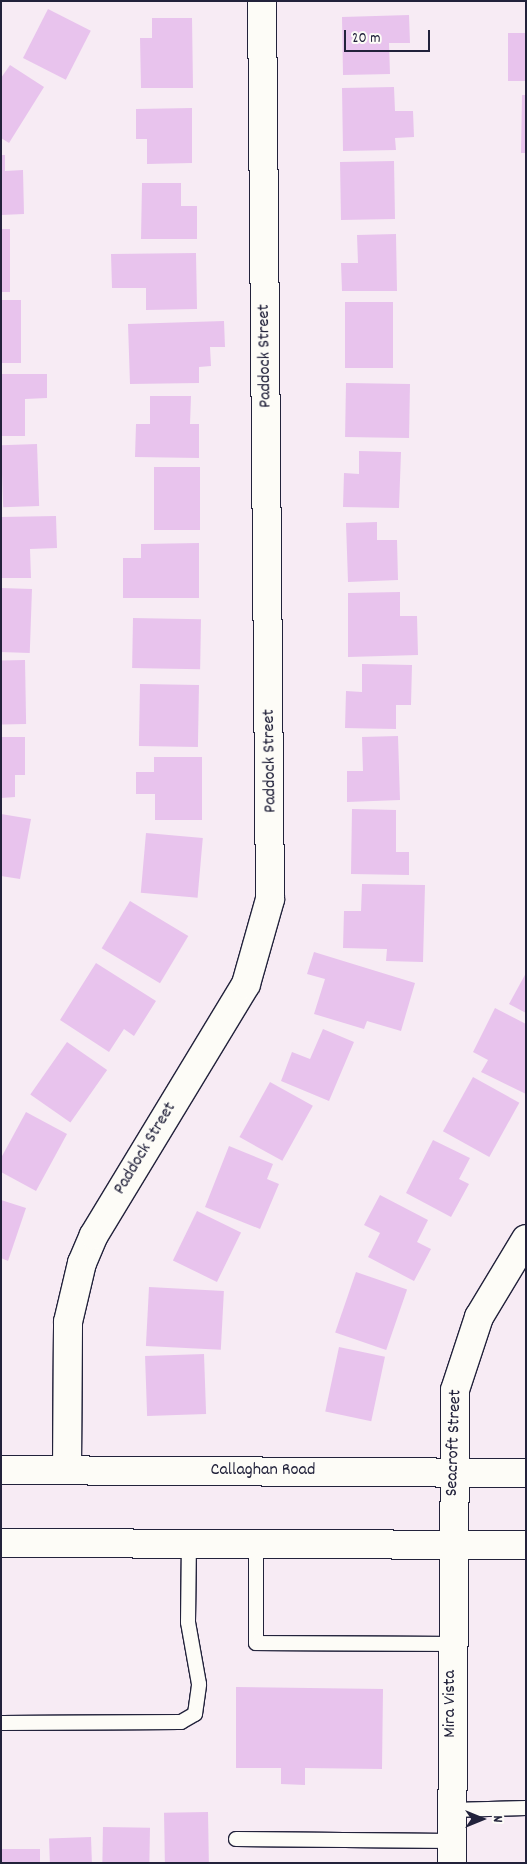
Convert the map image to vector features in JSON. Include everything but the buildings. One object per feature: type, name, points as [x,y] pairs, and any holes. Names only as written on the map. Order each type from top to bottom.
[{"type":"street","name":"Paddock Street","points":[[67,1470],[68,1322],[82,1263],[94,1236],[246,984],[270,899],[262,1]]},
{"type":"street","name":"Seacroft Street","points":[[452,1544],[455,1390],[468,1340],[526,1238]]},
{"type":"street","name":"Callaghan Road","points":[[1,1470],[526,1472]]},
{"type":"street","points":[[1,1542],[526,1545]]},
{"type":"street","name":"Mira Vista","points":[[452,1544],[452,1852]]},
{"type":"lane","points":[[1,1723],[181,1722],[195,1714],[199,1684],[188,1622],[189,1543]]},
{"type":"lane","points":[[256,1544],[256,1643],[451,1644]]},
{"type":"lane","points":[[451,1810],[526,1808]]},
{"type":"lane","points":[[236,1839],[452,1852]]}]
